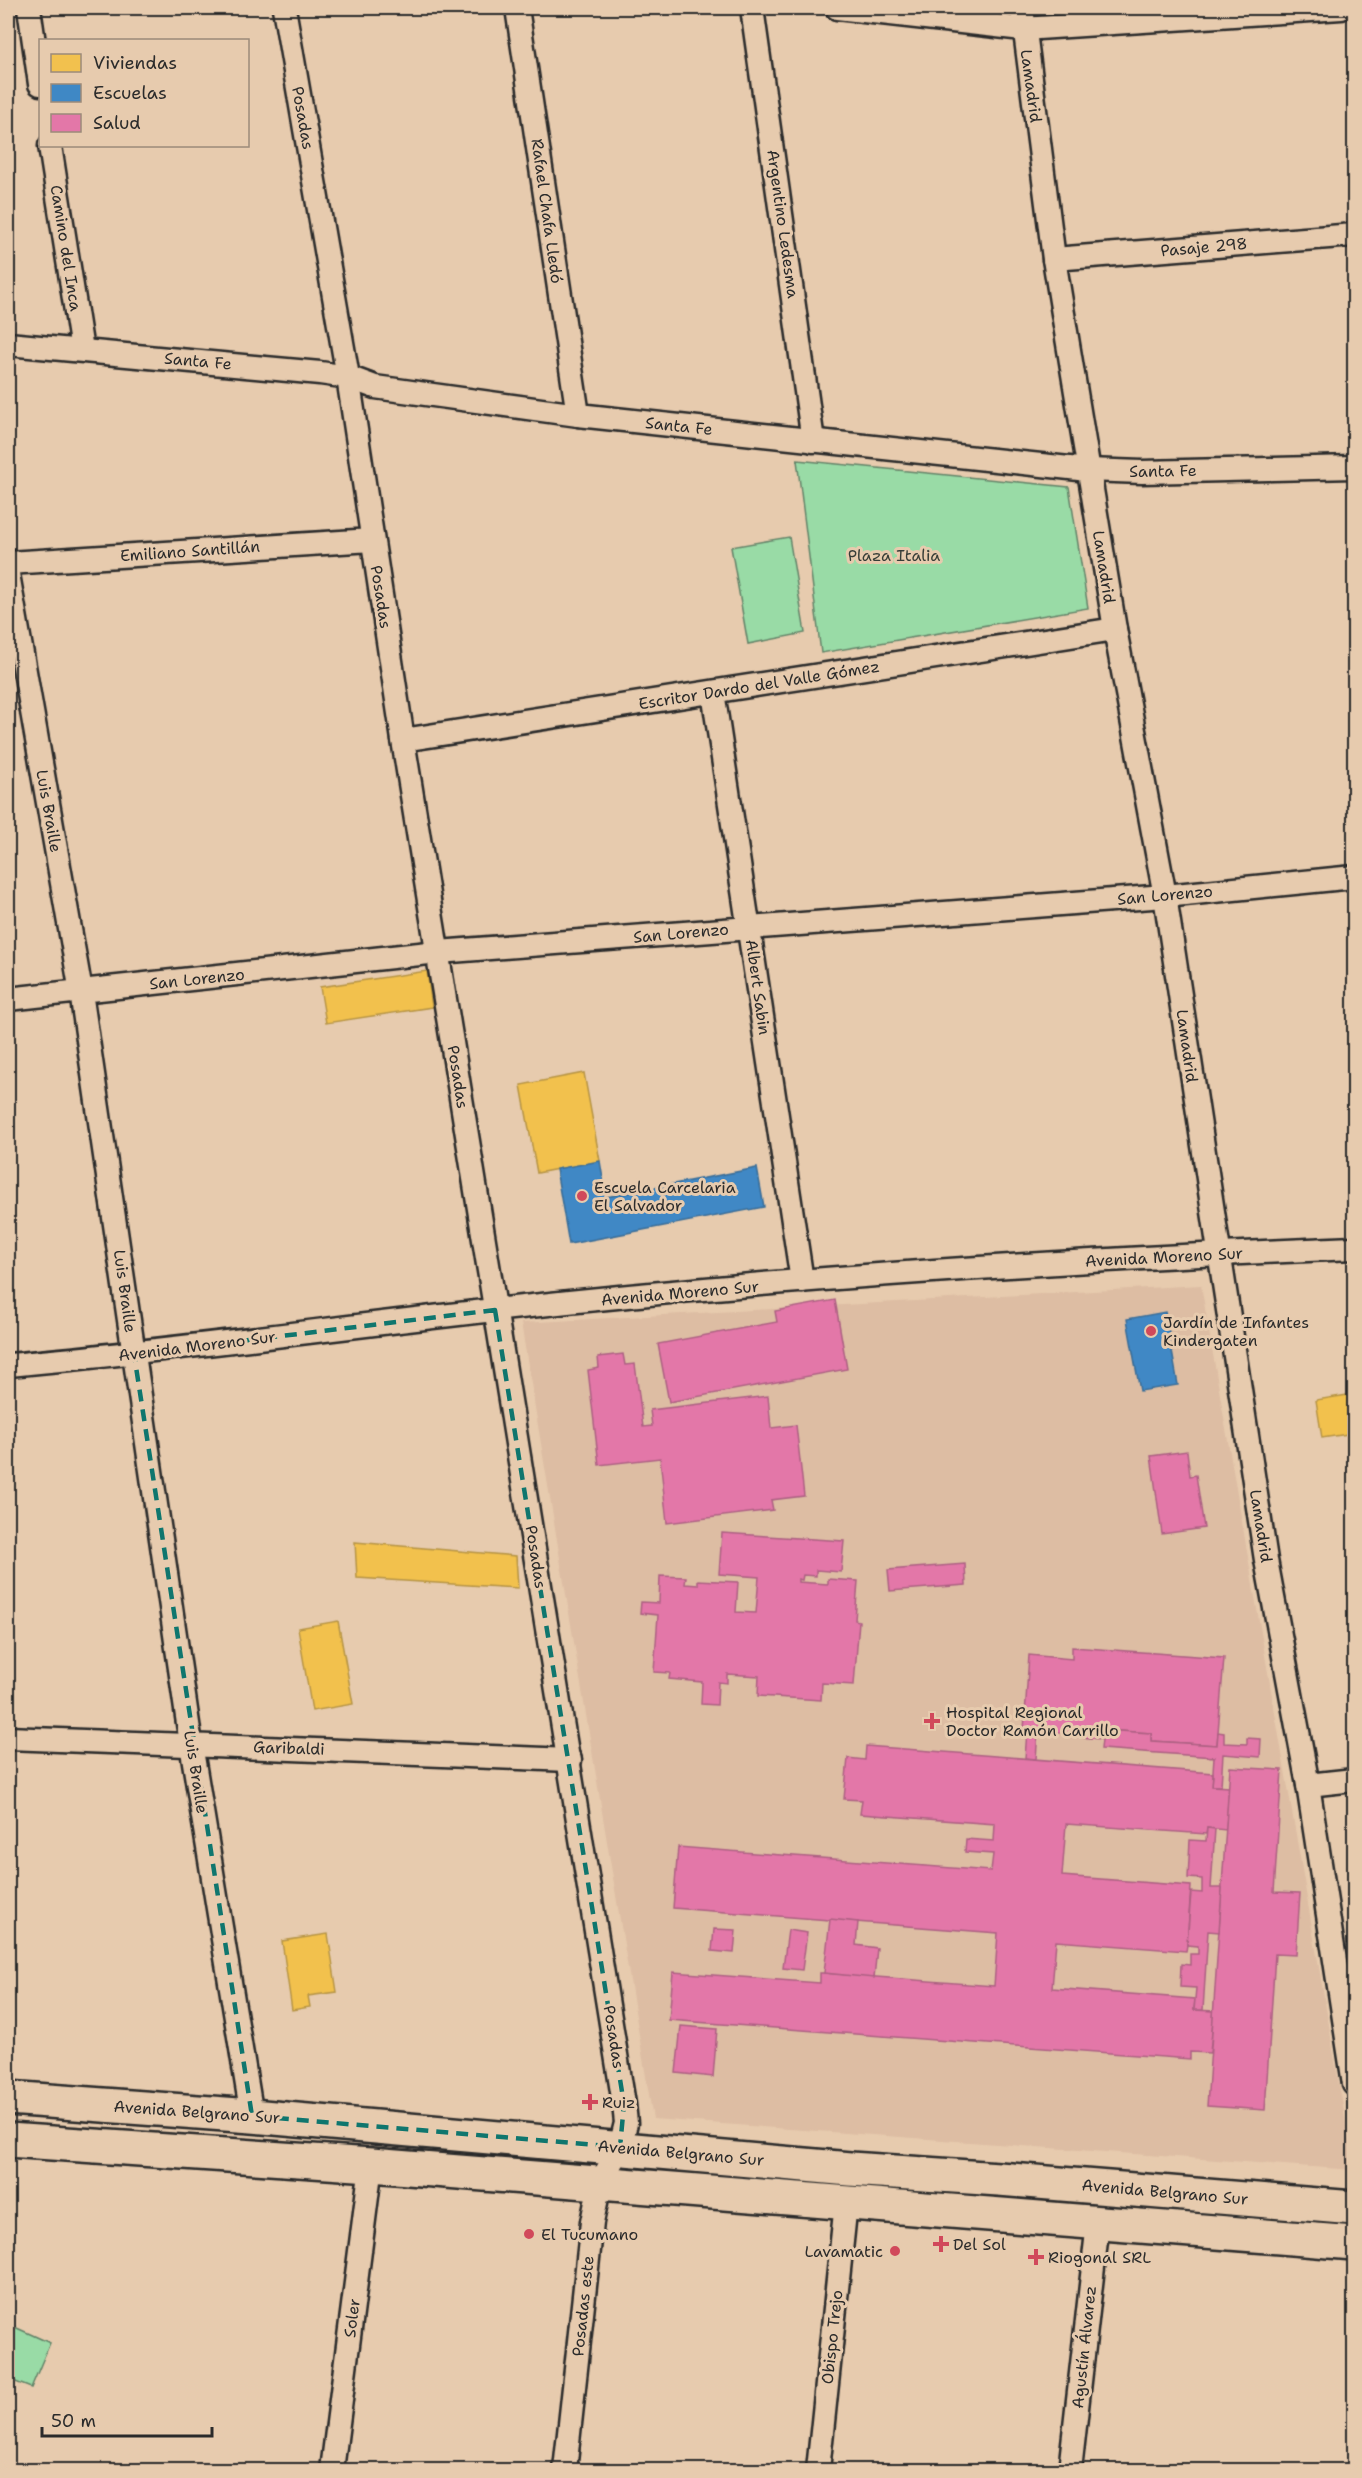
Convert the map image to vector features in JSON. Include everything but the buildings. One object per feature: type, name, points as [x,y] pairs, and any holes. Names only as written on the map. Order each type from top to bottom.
[{"type":"highway","name":"Avenida Belgrano Sur","points":[[8,2098],[620,2147],[850,2169],[1354,2208]]},
{"type":"highway","points":[[8,2140],[371,2164],[1354,2243]]},
{"type":"street","points":[[29,8],[39,77]]},
{"type":"street","name":"Posadas","points":[[284,8],[348,377],[403,741],[570,1760],[624,2104],[626,2123],[620,2147]]},
{"type":"street","name":"Rafael Chafa Lledó","points":[[517,8],[578,415]]},
{"type":"street","name":"Argentino Ledesma","points":[[752,8],[813,441]]},
{"type":"street","points":[[837,8],[1023,19],[1341,8]]},
{"type":"street","name":"Lamadrid","points":[[1023,19],[1054,259],[1115,629],[1165,896],[1266,1560],[1308,1785],[1354,2084]]},
{"type":"street","name":"Camino del Inca","points":[[50,147],[82,350]]},
{"type":"street","name":"Pasaje 298","points":[[1054,259],[1354,235]]},
{"type":"street","name":"Santa Fe","points":[[8,344],[348,377],[375,387],[578,415],[1088,470],[1142,472],[1354,467]]},
{"type":"street","name":"Emiliano Santillán","points":[[8,563],[372,540]]},
{"type":"street","name":"Luis Braille","points":[[8,574],[81,992],[191,1744],[252,2116]]},
{"type":"street","name":"Escritor Dardo del Valle Gómez","points":[[403,741],[1115,629]]},
{"type":"street","name":"Albert Sabin","points":[[713,692],[802,1281]]},
{"type":"street","name":"San Lorenzo","points":[[8,999],[438,952],[1165,896],[1354,877]]},
{"type":"street","name":"Avenida Moreno Sur","points":[[8,1365],[134,1354],[495,1310],[802,1281],[1218,1254],[1354,1248]]},
{"type":"street","name":"Garibaldi","points":[[8,1738],[570,1760]]},
{"type":"street","points":[[1308,1785],[1354,1780]]},
{"type":"street","name":"Posadas este","points":[[565,2470],[592,2222],[600,2182],[620,2147]]},
{"type":"street","name":"Soler","points":[[332,2470],[371,2164]]},
{"type":"street","name":"Obispo Trejo","points":[[818,2470],[846,2203]]},
{"type":"street","name":"Agustín Álvarez","points":[[1071,2470],[1098,2223]]},
{"type":"highlighted area","points":[[495,1310],[624,2104],[620,2147],[252,2116],[134,1354]]},
{"type":"shaded area","name":"Hospital Regional Doctor Ramón Carrillo","points":[[1201,1285],[1354,2170],[653,2119],[521,1323]]},
{"type":"green space","name":"Plaza Italia","points":[[797,460],[1069,487],[1088,608],[821,653]]},
{"type":"green space","points":[[789,537],[805,633],[748,644],[731,547]]},
{"type":"green space","points":[[8,2324],[50,2343],[31,2388],[8,2379]]},
{"type":"place","name":"Escuela Carcelaria El Salvador","points":[[582,1196]]},
{"type":"place","name":"Jardín de Infantes Kindergaten","points":[[1151,1331]]},
{"type":"place","name":"Hospital Regional Doctor Ramón Carrillo","points":[[932,1721]]},
{"type":"place","name":"Ruiz","points":[[590,2102]]},
{"type":"place","name":"El Tucumano","points":[[529,2234]]},
{"type":"place","name":"Del Sol","points":[[941,2244]]},
{"type":"place","name":"Lavamatic","points":[[895,2251]]},
{"type":"place","name":"Riogonal SRL","points":[[1036,2257]]}]
